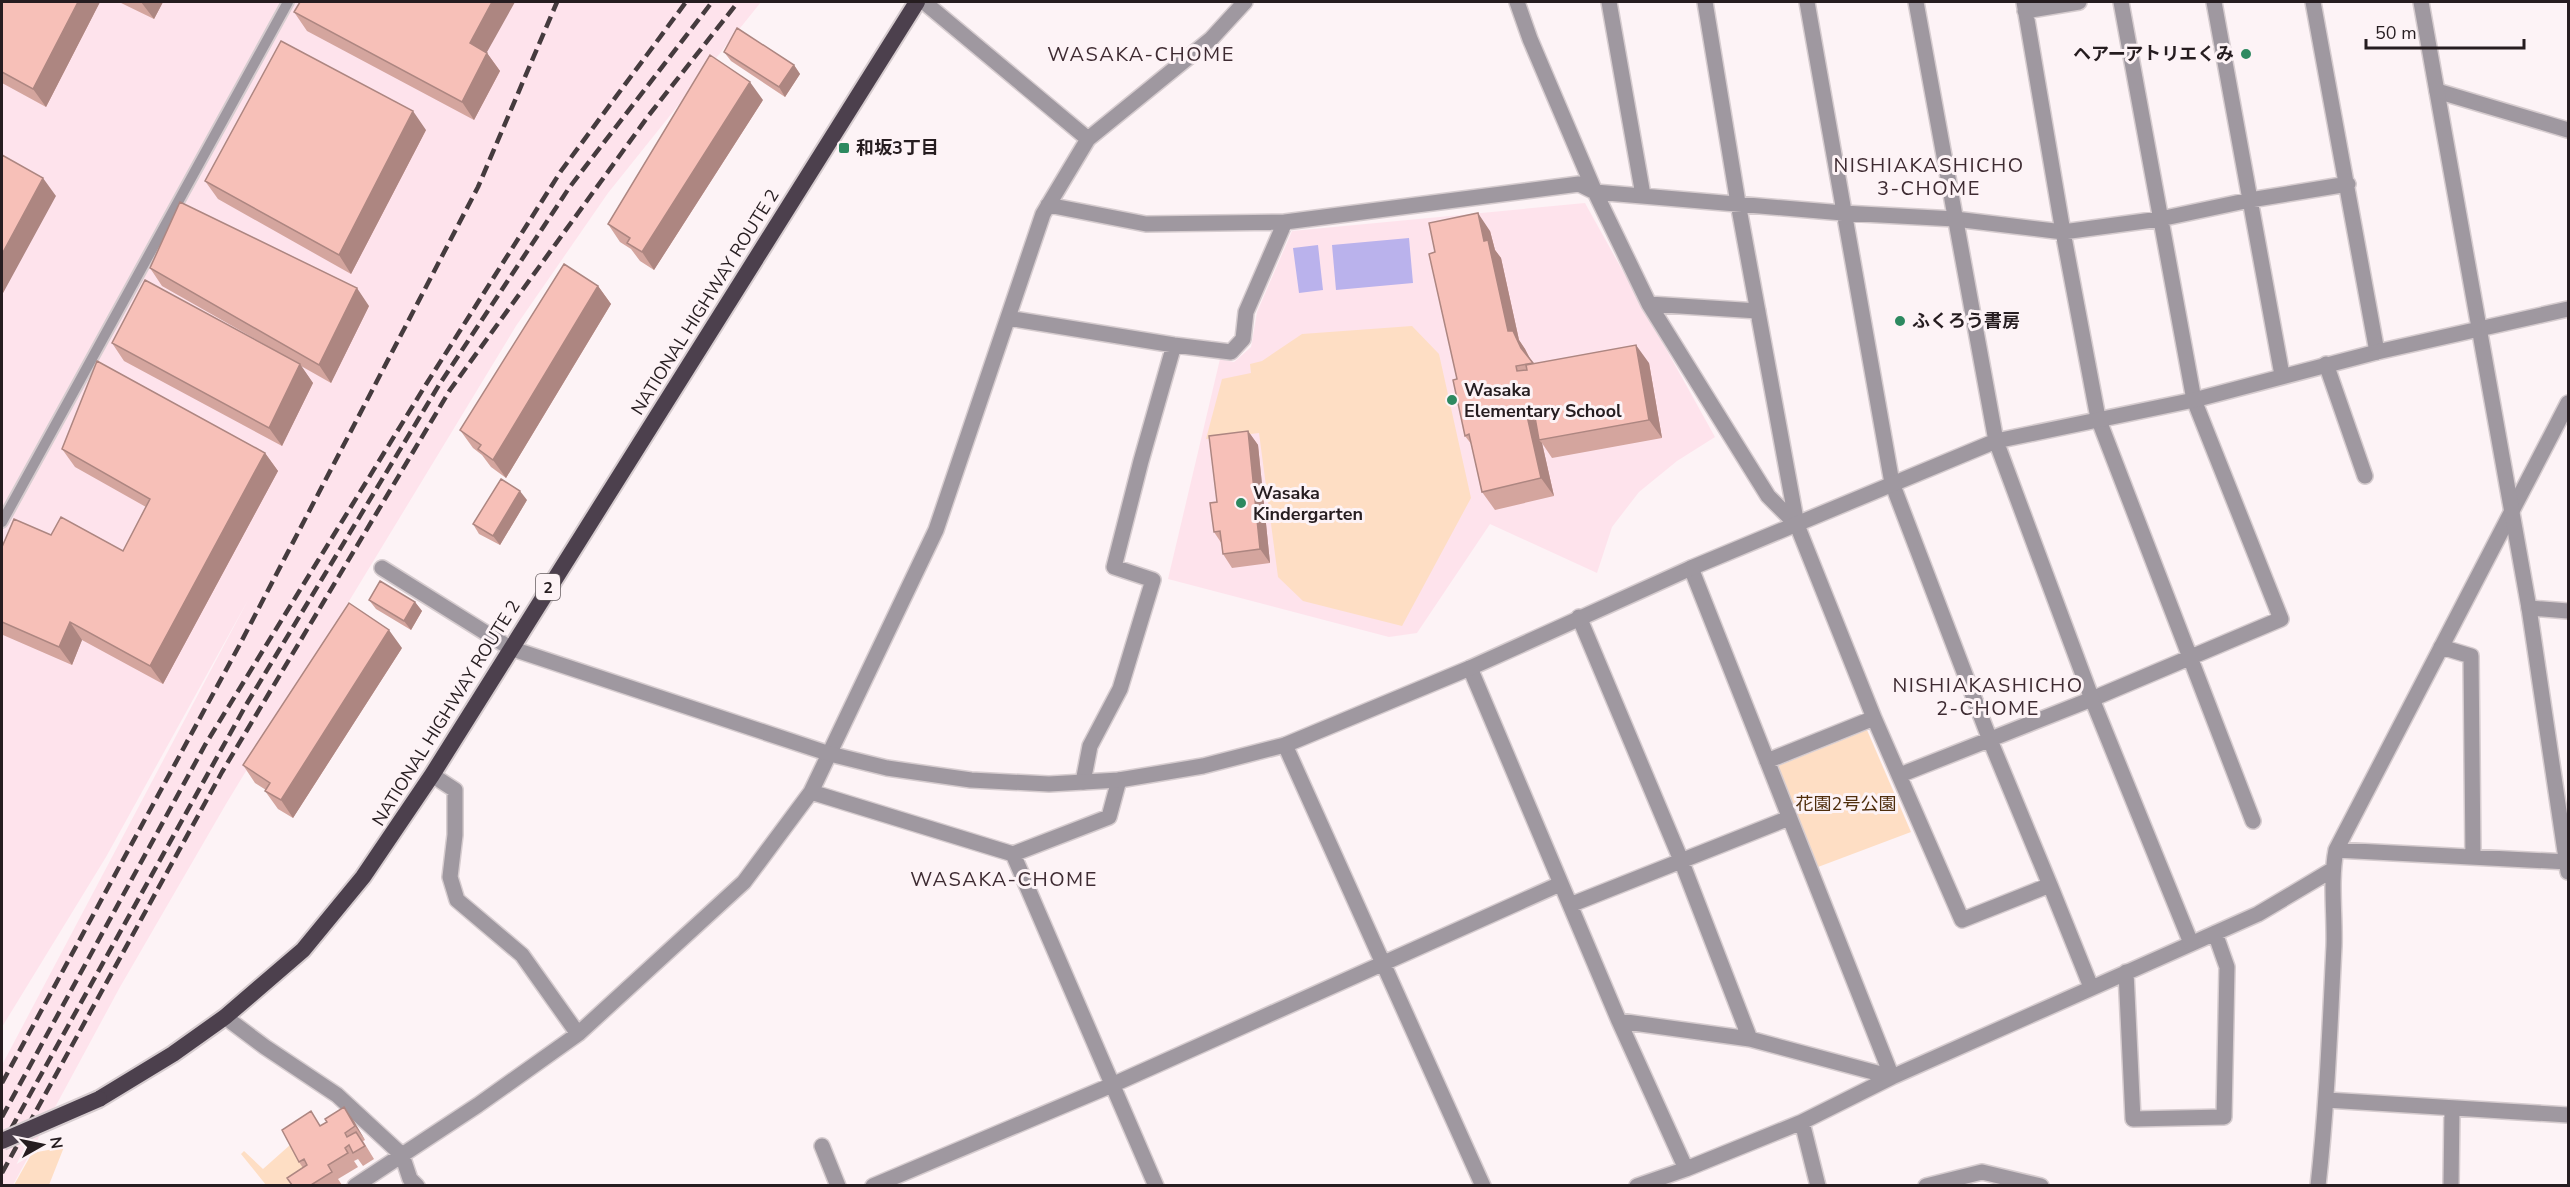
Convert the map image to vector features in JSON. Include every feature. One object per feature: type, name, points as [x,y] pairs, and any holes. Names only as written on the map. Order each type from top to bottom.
[{"type":"highway","name":"NATIONAL HIGHWAY ROUTE 2","points":[[2,1141],[99,1099],[173,1054],[225,1017],[303,950],[363,877],[432,775],[917,2]]},
{"type":"street","points":[[924,2],[1088,139]]},
{"type":"street","points":[[355,1185],[478,1105],[578,1034],[744,882],[812,792],[936,530],[1043,214],[1088,139],[1211,39],[1245,2]]},
{"type":"street","points":[[1517,2],[1530,39],[1595,192],[1650,304],[1768,496],[1797,525]]},
{"type":"street","points":[[1609,2],[1643,195]]},
{"type":"street","points":[[1705,2],[1738,203],[1797,525],[1874,718],[1962,920],[2050,885]]},
{"type":"street","points":[[1807,2],[1892,483],[1990,740],[2091,987]]},
{"type":"street","points":[[1916,2],[1996,441],[2092,699],[2192,943]]},
{"type":"street","points":[[2079,2],[2025,6],[2063,232],[2098,418],[2253,821]]},
{"type":"street","points":[[1900,775],[2282,620],[2194,400],[2121,2]]},
{"type":"street","points":[[2214,2],[2282,375]]},
{"type":"street","points":[[2313,2],[2377,351]]},
{"type":"street","points":[[2336,850],[2473,857],[2568,865],[2529,608],[2510,513],[2480,330],[2421,2]]},
{"type":"street","points":[[2437,91],[2568,130]]},
{"type":"street","points":[[1048,206],[1146,224],[1285,222],[1579,184],[1595,192],[1843,213],[1955,219],[2063,232],[2160,219],[2348,183]]},
{"type":"street","points":[[1008,318],[1231,352],[1243,339],[1246,312],[1285,222]]},
{"type":"street","points":[[1650,304],[1758,311]]},
{"type":"street","points":[[382,568],[510,648],[830,754],[887,768],[971,780],[1049,784],[1119,780],[1203,766],[1285,745],[1470,668],[1691,568],[1996,441],[2098,418],[2194,400],[2377,351],[2568,309]]},
{"type":"street","points":[[1083,782],[1090,746],[1119,688],[1153,579],[1114,567],[1174,345]]},
{"type":"street","points":[[2326,364],[2365,476]]},
{"type":"street","points":[[2318,1185],[2327,1100],[2334,941],[2332,870],[2336,850],[2568,403]]},
{"type":"street","points":[[1691,568],[1892,1077]]},
{"type":"street","points":[[2529,608],[2568,611]]},
{"type":"street","points":[[1580,617],[1681,860],[1750,1039]]},
{"type":"street","points":[[2441,647],[2471,656],[2473,857]]},
{"type":"street","points":[[1470,668],[1619,1021],[1686,1169]]},
{"type":"street","points":[[1767,761],[1874,718]]},
{"type":"street","points":[[1285,745],[1483,1185]]},
{"type":"street","points":[[432,775],[455,790],[450,877],[457,900],[522,955],[578,1034]]},
{"type":"street","points":[[812,792],[1013,854],[1109,817],[1119,780]]},
{"type":"street","points":[[1570,905],[1789,818]]},
{"type":"street","points":[[1013,854],[1156,1185]]},
{"type":"street","points":[[1637,1185],[1666,1181],[1686,1169],[1802,1122],[1892,1077],[2258,914],[2332,870]]},
{"type":"street","points":[[873,1185],[1112,1085],[1560,884]]},
{"type":"street","points":[[2126,972],[2133,1119],[2224,1117],[2227,967],[2215,933]]},
{"type":"street","points":[[225,1017],[292,1066],[337,1095],[402,1155],[410,1179],[417,1185]]},
{"type":"street","points":[[1619,1021],[1750,1039],[1892,1077]]},
{"type":"street","points":[[2327,1100],[2568,1115]]},
{"type":"street","points":[[2451,1185],[2452,1108]]},
{"type":"street","points":[[1802,1122],[1818,1185]]},
{"type":"street","points":[[822,1146],[837,1185]]},
{"type":"street","points":[[1926,1185],[1982,1172],[2041,1185]]},
{"type":"lane","points":[[2,522],[288,2]]},
{"type":"shaded area","points":[[2,2],[761,2],[608,193],[516,326],[226,804],[120,987],[13,1185],[2,1185],[2,1065],[248,600],[106,857],[2,1027]]},
{"type":"shaded area","name":"Wasaka Elementary School","points":[[1585,203],[1715,437],[1677,461],[1639,492],[1612,527],[1597,573],[1490,524],[1417,633],[1389,637],[1168,579],[1220,359],[1234,362],[1251,347],[1257,312],[1292,231]]},
{"type":"shaded area","points":[[1409,238],[1413,283],[1336,290],[1332,245]]},
{"type":"shaded area","points":[[1318,245],[1323,290],[1299,293],[1293,248]]},
{"type":"green space","points":[[1412,326],[1439,354],[1471,498],[1402,626],[1303,601],[1278,577],[1259,433],[1206,439],[1222,379],[1251,373],[1250,364],[1262,361],[1302,334]]},
{"type":"green space","name":"花園2号公園","points":[[1867,730],[1911,832],[1818,867],[1778,766]]},
{"type":"green space","points":[[290,1145],[311,1181],[305,1185],[266,1185],[241,1154],[244,1151],[263,1169]]},
{"type":"green space","points":[[64,1147],[49,1185],[14,1185],[32,1153]]},
{"type":"building","points":[[2,2],[78,2],[33,89],[2,72]]},
{"type":"building","points":[[300,2],[492,2],[470,43],[487,53],[462,102],[294,12]]},
{"type":"building","points":[[737,28],[794,65],[779,87],[724,52]]},
{"type":"building","points":[[281,41],[413,111],[339,255],[205,181]]},
{"type":"building","points":[[710,55],[750,82],[642,252],[627,243],[630,238],[608,224]]},
{"type":"building","points":[[2,155],[43,178],[2,254]]},
{"type":"building","points":[[180,202],[357,288],[319,365],[150,268]]},
{"type":"building","points":[[1478,213],[1484,241],[1488,240],[1508,331],[1513,331],[1521,348],[1533,363],[1516,366],[1517,371],[1527,370],[1526,365],[1636,345],[1649,420],[1539,440],[1533,406],[1525,407],[1541,478],[1482,492],[1469,434],[1465,436],[1453,380],[1457,379],[1429,254],[1435,252],[1429,223]]},
{"type":"building","points":[[564,264],[598,286],[493,460],[478,449],[481,445],[460,430]]},
{"type":"building","points":[[145,280],[300,364],[269,428],[112,343]]},
{"type":"building","points":[[97,361],[265,453],[150,666],[70,622],[59,647],[2,622],[2,547],[14,519],[51,535],[61,517],[123,551],[150,499],[62,449]]},
{"type":"building","points":[[1248,431],[1260,549],[1223,554],[1220,531],[1214,532],[1210,503],[1217,502],[1209,436]]},
{"type":"building","points":[[501,479],[520,491],[493,536],[473,524]]},
{"type":"building","points":[[380,581],[415,602],[404,621],[369,600]]},
{"type":"building","points":[[349,603],[389,630],[281,800],[265,791],[270,783],[243,765]]},
{"type":"building","points":[[344,1107],[355,1126],[345,1133],[347,1137],[356,1132],[365,1146],[353,1153],[349,1145],[345,1148],[348,1153],[328,1165],[332,1172],[311,1185],[292,1185],[287,1178],[307,1165],[304,1159],[299,1162],[282,1130],[311,1111],[320,1126],[327,1122],[325,1119]]},
{"type":"railway","points":[[2,1083],[239,646],[478,187],[557,2]]},
{"type":"railway","points":[[2,1117],[205,745],[425,386],[561,171],[686,2]]},
{"type":"railway","points":[[2,1145],[246,705],[439,385],[569,188],[712,2]]},
{"type":"railway","points":[[2,1173],[222,772],[450,390],[649,115],[738,2]]},
{"type":"place","name":"ヘアーアトリエくみ","points":[[2246,54]]},
{"type":"place","name":"和坂3丁目","points":[[844,148]]},
{"type":"place","name":"ふくろう書房","points":[[1900,321]]},
{"type":"place","name":"Wasaka Elementary School","points":[[1452,400]]},
{"type":"place","name":"Wasaka Kindergarten","points":[[1241,503]]},
{"type":"district","name":"WASAKA-CHOME","points":[[1141,54]]},
{"type":"district","name":"NISHIAKASHICHO 3-CHOME","points":[[1929,176]]},
{"type":"district","name":"NISHIAKASHICHO 2-CHOME","points":[[1988,696]]},
{"type":"district","name":"WASAKA-CHOME","points":[[1004,879]]}]
